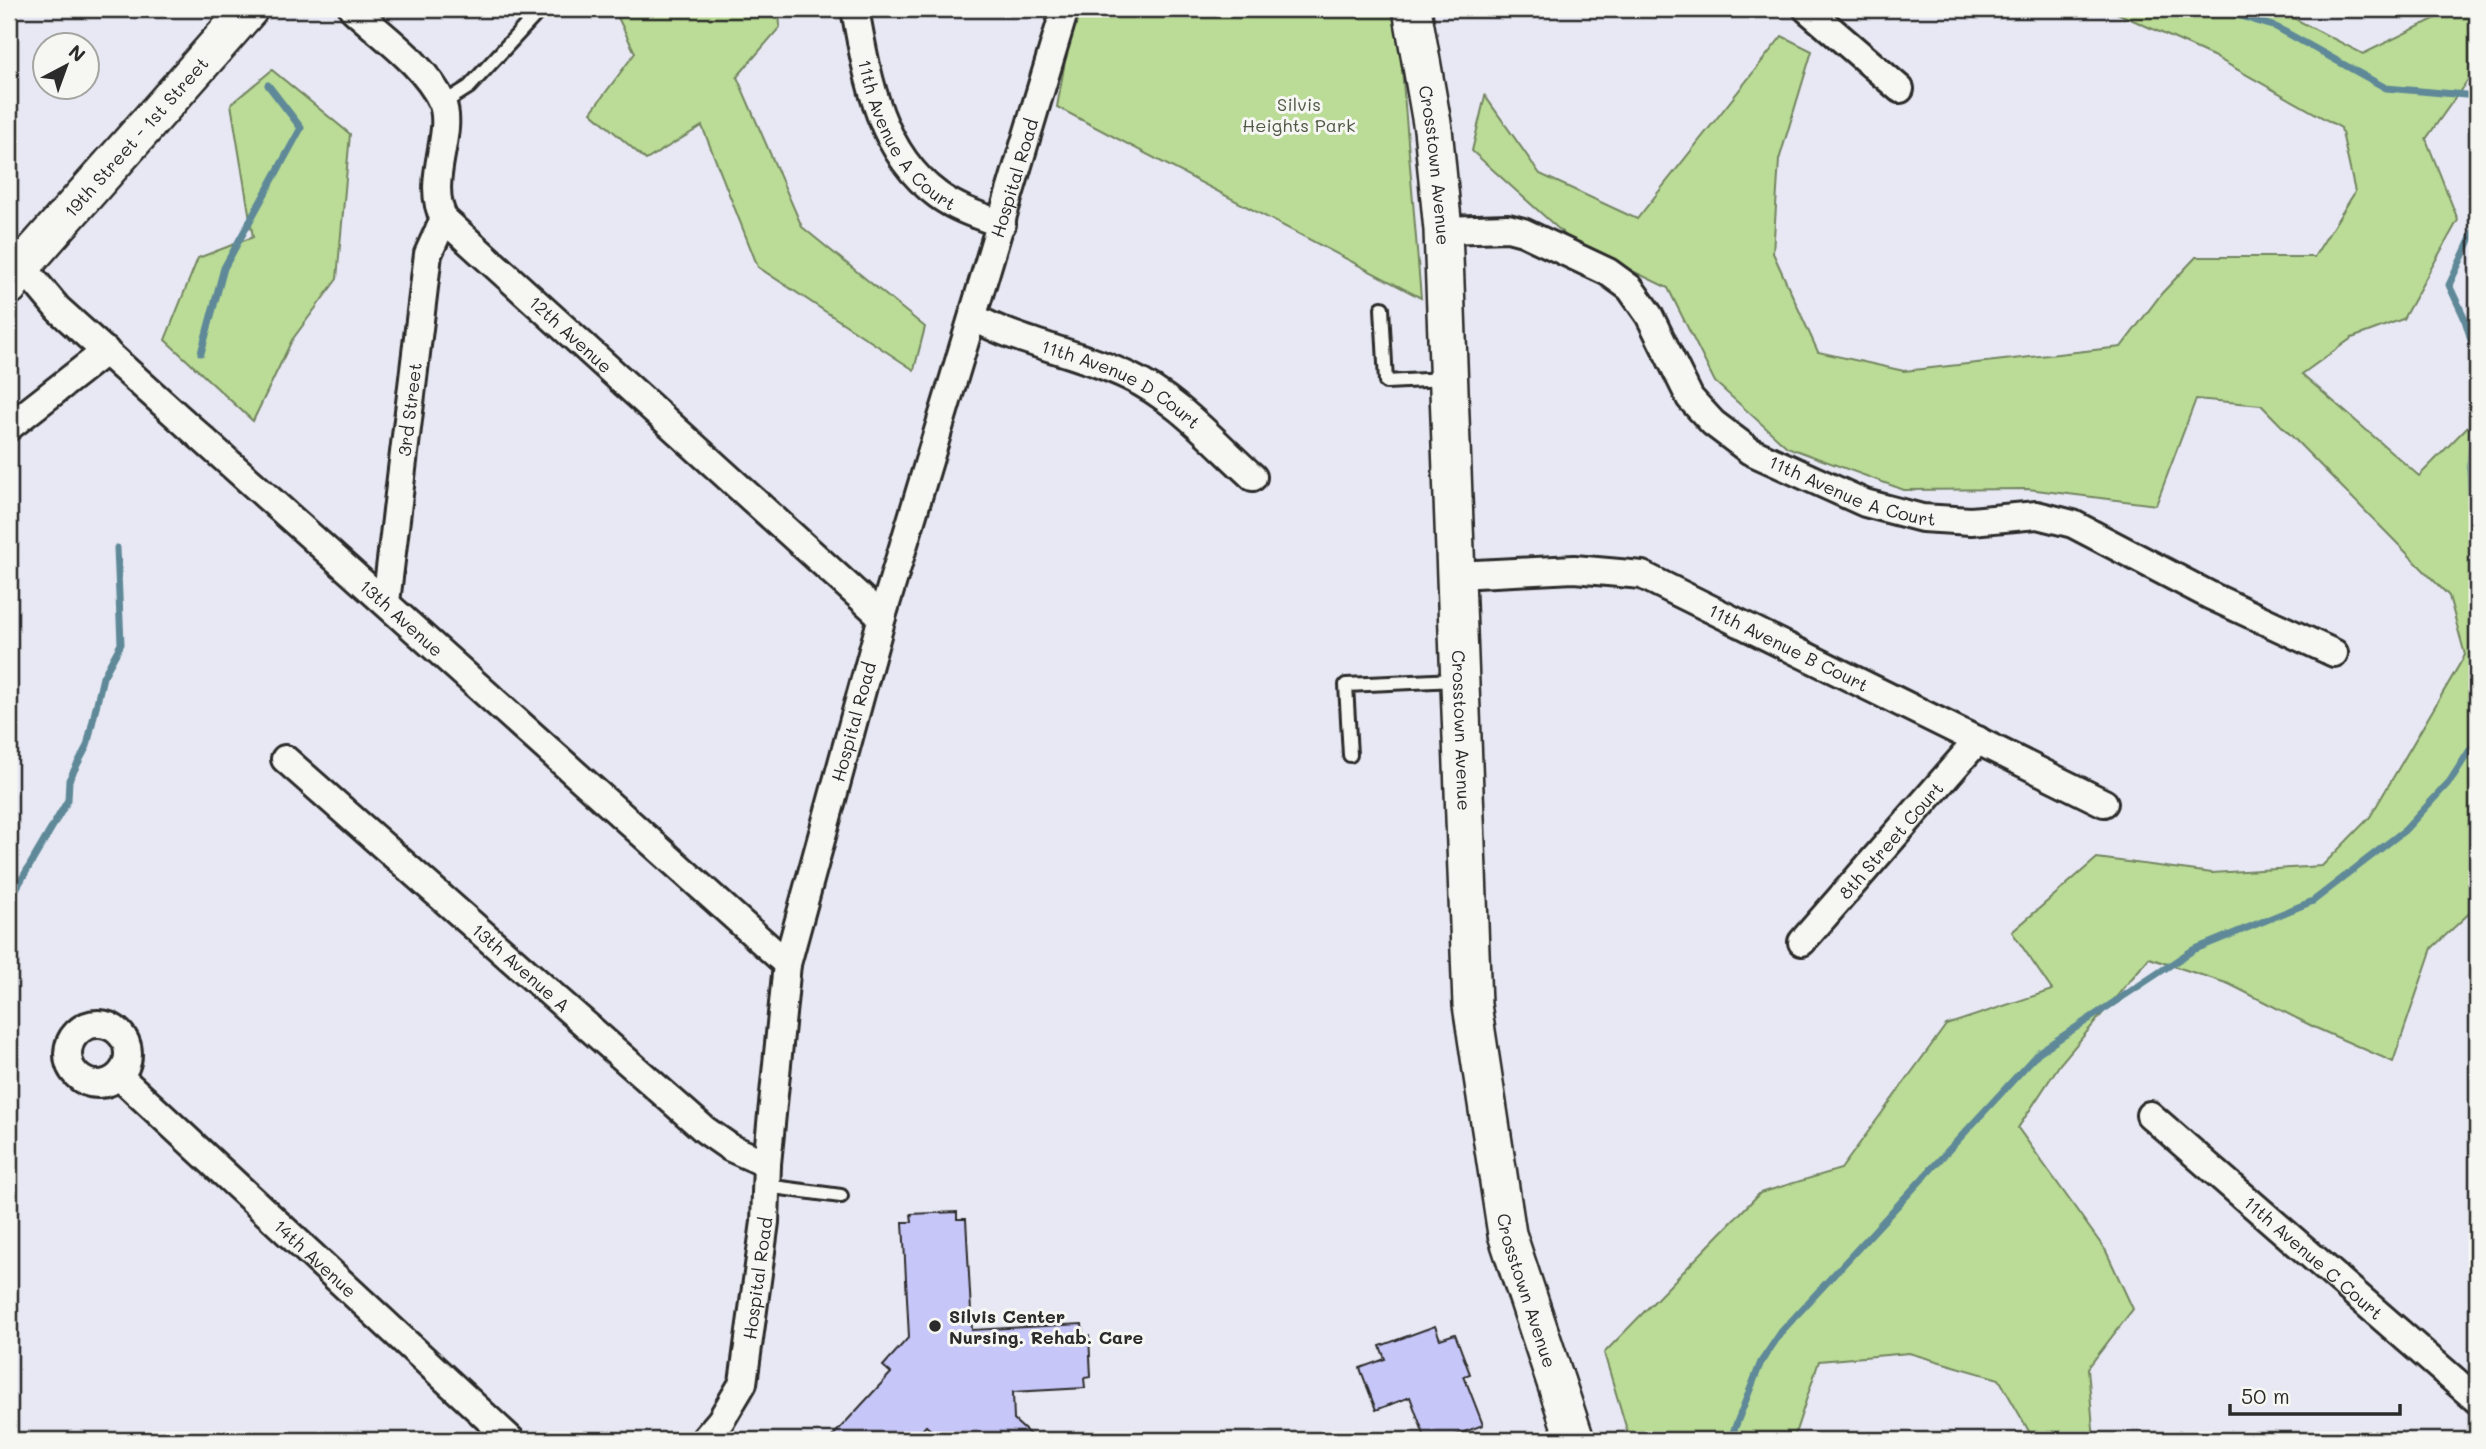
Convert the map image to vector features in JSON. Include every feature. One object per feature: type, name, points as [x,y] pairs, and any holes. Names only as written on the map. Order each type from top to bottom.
[{"type":"street","name":"19th Street - 1st Street","points":[[12,269],[249,9]]},
{"type":"street","points":[[353,9],[422,73],[442,104],[436,186],[437,206],[444,219]]},
{"type":"street","name":"11th Avenue A Court","points":[[855,9],[874,102],[901,153],[938,195],[959,208],[1002,224]]},
{"type":"street","name":"Hospital Road","points":[[704,1440],[721,1420],[743,1383],[754,1312],[787,964],[882,617],[1065,9]]},
{"type":"street","name":"Crosstown Avenue","points":[[1412,9],[1433,129],[1443,230],[1477,1048],[1507,1234],[1574,1440]]},
{"type":"street","points":[[1807,9],[1900,89]]},
{"type":"street","name":"3rd Street","points":[[386,602],[428,254],[444,219]]},
{"type":"street","name":"12th Avenue","points":[[444,219],[882,617]]},
{"type":"street","name":"11th Avenue A Court","points":[[1443,230],[1508,228],[1523,232],[1620,279],[1641,301],[1690,398],[1730,438],[1779,465],[1865,503],[1922,518],[1971,521],[2037,515],[2073,524],[2211,596],[2334,653]]},
{"type":"street","name":"13th Avenue","points":[[12,269],[107,351],[787,964]]},
{"type":"street","name":"11th Avenue D Court","points":[[973,317],[996,330],[1109,368],[1147,386],[1172,404],[1253,477]]},
{"type":"street","points":[[9,427],[107,351]]},
{"type":"street","name":"11th Avenue B Court","points":[[1456,575],[1574,569],[1642,575],[2104,803]]},
{"type":"street","name":"8th Street Court","points":[[1802,942],[1978,740]]},
{"type":"street","name":"13th Avenue A","points":[[285,759],[705,1130],[766,1175]]},
{"type":"street","name":"14th Avenue","points":[[119,1076],[512,1440]]},
{"type":"street","name":"11th Avenue C Court","points":[[2150,1115],[2477,1400]]},
{"type":"lane","points":[[442,104],[469,87],[541,9]]},
{"type":"lane","points":[[1382,308],[1386,382],[1449,379]]},
{"type":"lane","points":[[1350,755],[1346,685],[1460,679]]},
{"type":"lane","points":[[766,1175],[841,1196]]},
{"type":"green space","points":[[614,9],[779,9],[780,27],[737,77],[802,227],[925,327],[914,370],[758,267],[702,126],[646,160],[591,112],[635,53]]},
{"type":"green space","name":"Silvis Heights Park","points":[[1074,9],[1397,9],[1421,298],[1057,107]]},
{"type":"green space","points":[[2108,9],[2276,9],[2363,54],[2454,9],[2477,9],[2477,67],[2426,139],[2458,220],[2403,319],[2352,338],[2302,374],[2419,476],[2477,417],[2477,906],[2432,948],[2393,1062],[2316,1028],[2229,984],[2149,958],[2060,1064],[2018,1128],[2106,1251],[2133,1309],[2088,1368],[2094,1440],[2034,1440],[1999,1379],[1909,1353],[1819,1361],[1793,1440],[1630,1440],[1604,1353],[1760,1193],[1841,1169],[1946,1025],[2052,990],[2012,932],[2097,858],[2212,873],[2322,866],[2370,817],[2465,655],[2449,596],[2261,405],[2196,399],[2156,505],[2028,489],[1904,490],[1787,447],[1715,382],[1668,288],[1573,242],[1472,151],[1485,96],[1540,174],[1637,219],[1782,36],[1812,51],[1779,160],[1773,253],[1818,352],[1904,371],[2121,347],[2162,293],[2196,257],[2314,257],[2355,192],[2341,128],[2213,56]]},
{"type":"green space","points":[[272,70],[350,134],[337,279],[292,340],[253,421],[165,340],[198,258],[253,237],[231,104]]},
{"type":"building","name":"Silvis Center Nursing. Rehab. Care","points":[[957,1212],[957,1219],[966,1219],[972,1330],[1082,1324],[1083,1336],[1089,1336],[1091,1377],[1084,1378],[1085,1388],[1013,1392],[1014,1420],[1036,1440],[942,1440],[926,1426],[913,1440],[829,1440],[891,1373],[883,1366],[909,1337],[903,1222],[912,1222],[911,1214]]},
{"type":"building","points":[[1435,1326],[1440,1339],[1455,1334],[1470,1374],[1464,1376],[1483,1425],[1443,1440],[1426,1440],[1410,1397],[1376,1410],[1360,1368],[1385,1359],[1380,1346]]},
{"type":"waterway","points":[[2218,9],[2276,27],[2386,88],[2477,96]]},
{"type":"waterway","points":[[201,353],[224,268],[301,128],[268,85]]},
{"type":"waterway","points":[[2477,225],[2449,285],[2464,317],[2477,359]]},
{"type":"waterway","points":[[2477,385],[2470,468],[2477,591]]},
{"type":"waterway","points":[[9,901],[68,800],[69,780],[87,746],[103,677],[121,644],[117,548]]},
{"type":"waterway","points":[[1730,1440],[1761,1362],[1782,1331],[2039,1052],[2193,950],[2313,901],[2405,830],[2450,781],[2477,739]]},
{"type":"place","name":"Silvis Center Nursing. Rehab. Care","points":[[935,1326]]}]
